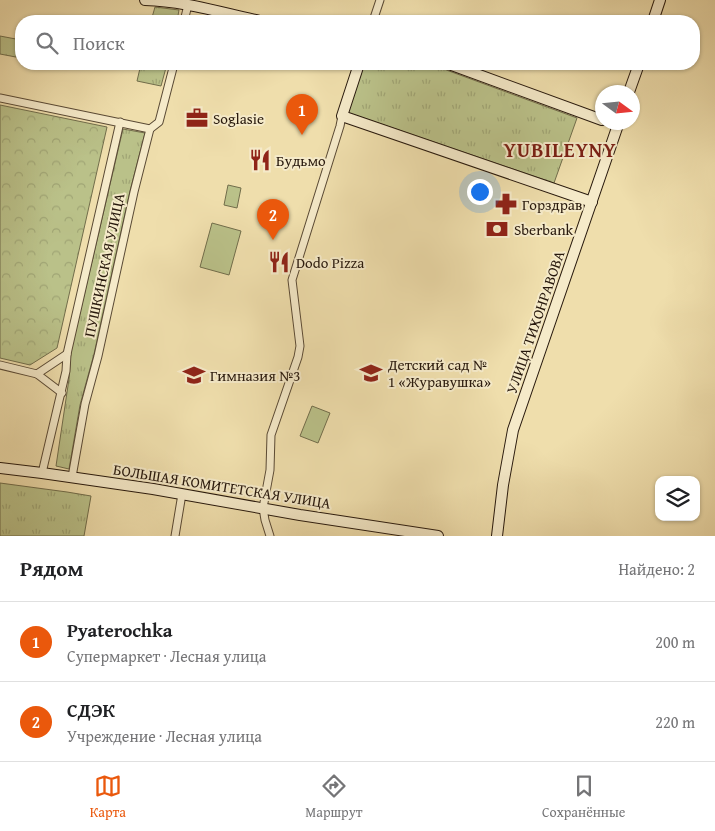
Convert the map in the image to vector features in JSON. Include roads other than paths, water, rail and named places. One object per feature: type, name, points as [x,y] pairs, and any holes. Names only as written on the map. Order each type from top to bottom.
[{"type":"street","points":[[145,0],[185,3],[235,15]]},
{"type":"street","points":[[375,15],[380,0]]},
{"type":"street","points":[[655,15],[660,0]]},
{"type":"street","name":"ПУШКИНСКАЯ УЛИЦА","points":[[72,477],[85,404],[98,356],[134,192],[150,129],[159,122],[172,70]]},
{"type":"street","points":[[270,536],[262,508],[270,470],[272,435],[300,346],[292,280],[357,70]]},
{"type":"street","points":[[466,70],[595,117]]},
{"type":"street","points":[[632,85],[637,70]]},
{"type":"street","points":[[0,98],[150,129]]},
{"type":"street","points":[[342,116],[592,202]]},
{"type":"street","name":"ПУШКИНСКАЯ УЛИЦА","points":[[42,473],[62,392],[67,354],[120,122]]},
{"type":"street","name":"УЛИЦА ТИХОНРАВОВА","points":[[497,536],[503,486],[513,430],[592,202],[608,130]]},
{"type":"street","points":[[37,374],[67,354]]},
{"type":"street","points":[[0,365],[37,374],[62,392]]},
{"type":"street","name":"БОЛЬШАЯ КОМИТЕТСКАЯ УЛИЦА","points":[[0,468],[182,494],[300,515],[438,536]]},
{"type":"street","points":[[175,536],[182,494]]},
{"type":"place","name":"Soglasie","points":[[197,118]]},
{"type":"place","name":"Pyaterochka","points":[[302,135]]},
{"type":"place","name":"Будьмо","points":[[260,160]]},
{"type":"place","name":"Горздрав","points":[[506,204]]},
{"type":"place","name":"Sberbank","points":[[497,229]]},
{"type":"place","name":"СДЭК","points":[[273,240]]},
{"type":"place","name":"Dodo Pizza","points":[[279,262]]},
{"type":"place","name":"Детский сад № 1 «Журавушка»","points":[[371,373]]},
{"type":"place","name":"Гимназия №3","points":[[194,375]]},
{"type":"district","name":"YUBILEYNY","points":[[560,149]]}]
